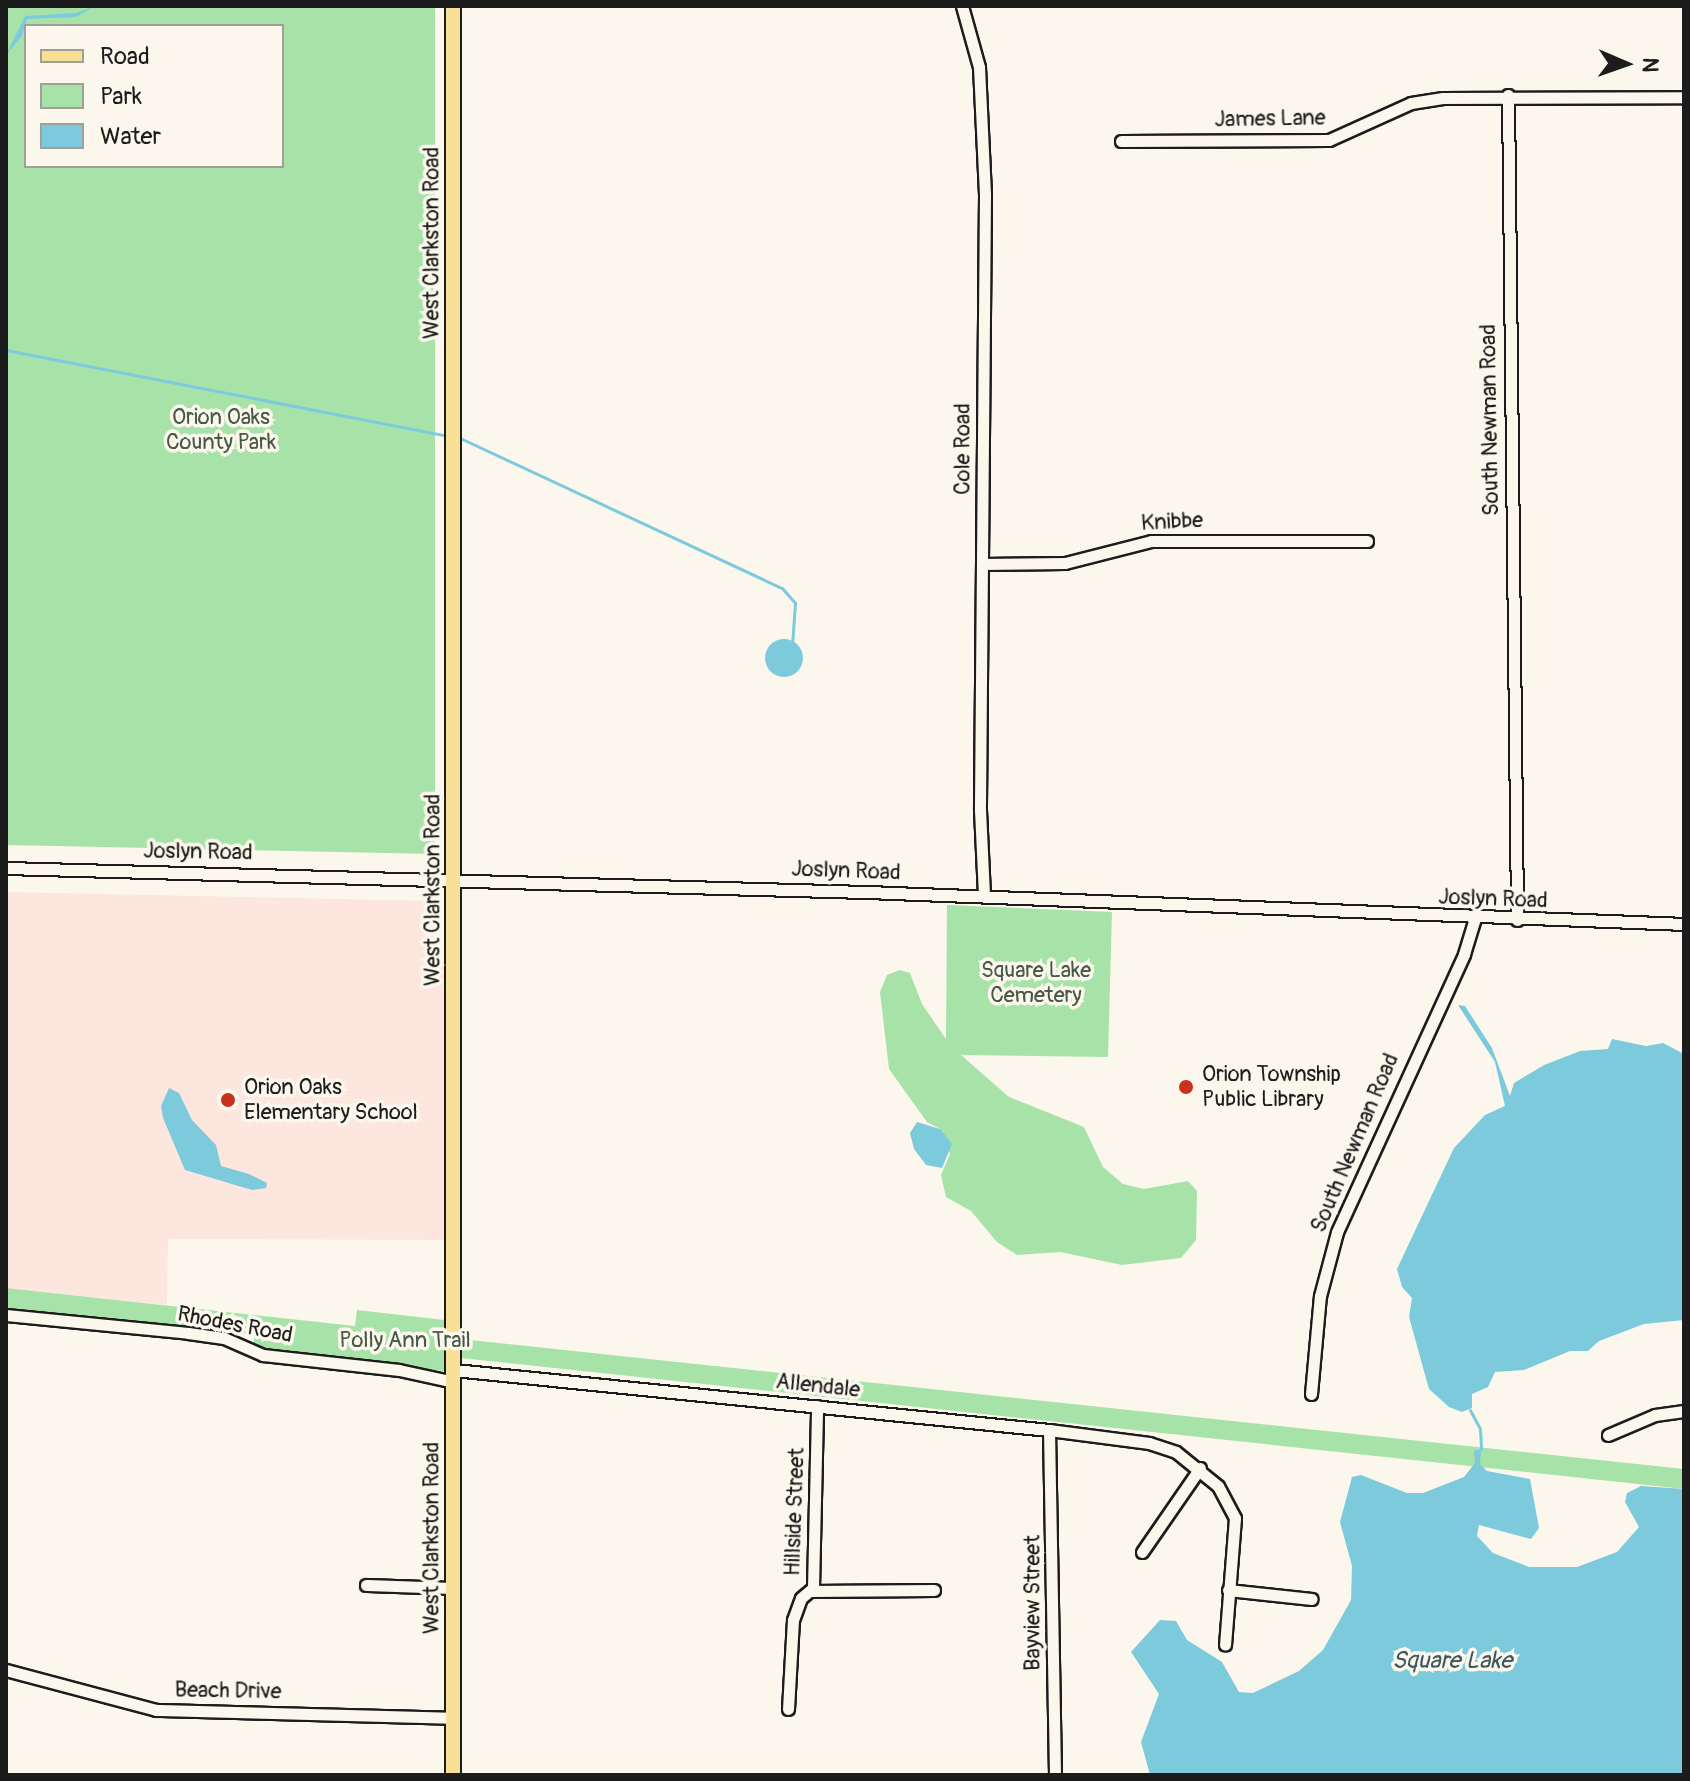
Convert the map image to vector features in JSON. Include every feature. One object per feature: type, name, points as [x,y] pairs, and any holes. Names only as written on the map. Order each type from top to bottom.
[{"type":"main road","name":"West Clarkston Road","points":[[453,6],[453,1775]]},
{"type":"street","name":"Cole Road","points":[[962,6],[982,93],[984,896]]},
{"type":"street","points":[[1508,95],[1684,97]]},
{"type":"street","name":"James Lane","points":[[1121,141],[1329,140],[1411,103],[1508,95]]},
{"type":"street","name":"South Newman Road","points":[[1508,95],[1517,920]]},
{"type":"street","name":"Knibbe","points":[[982,564],[1065,563],[1151,541],[1367,541]]},
{"type":"street","name":"Joslyn Road","points":[[6,868],[984,896],[1475,919],[1684,924]]},
{"type":"street","name":"South Newman Road","points":[[1311,1394],[1320,1296],[1337,1232],[1356,1180],[1464,954],[1475,919]]},
{"type":"street","name":"Rhodes Road","points":[[6,1315],[188,1333],[224,1338],[263,1355],[454,1376]]},
{"type":"street","name":"Allendale","points":[[454,1376],[817,1406],[1049,1430],[1149,1443],[1176,1452],[1200,1468],[1223,1492],[1235,1518],[1225,1645]]},
{"type":"street","name":"Hillside Street","points":[[788,1709],[793,1620],[801,1598],[811,1591],[817,1406]]},
{"type":"street","points":[[1608,1435],[1655,1415],[1684,1411]]},
{"type":"street","name":"Bayview Street","points":[[1049,1430],[1055,1775]]},
{"type":"street","points":[[1142,1552],[1200,1468]]},
{"type":"street","points":[[366,1585],[453,1588]]},
{"type":"street","points":[[811,1591],[934,1590]]},
{"type":"street","points":[[1228,1590],[1312,1599]]},
{"type":"street","name":"Beach Drive","points":[[6,1670],[156,1710],[454,1718]]},
{"type":"shaded area","name":"Orion Oaks Elementary School","points":[[6,892],[434,901],[434,962],[449,962],[450,1240],[168,1239],[167,1305],[6,1288]]},
{"type":"green space","name":"Orion Oaks County Park","points":[[6,6],[435,6],[435,854],[6,845]]},
{"type":"green space","name":"Square Lake Cemetery","points":[[947,905],[1112,912],[1108,1057],[961,1055],[1009,1097],[1084,1127],[1103,1167],[1123,1184],[1144,1189],[1188,1181],[1197,1191],[1196,1240],[1181,1258],[1122,1265],[1060,1252],[1017,1255],[997,1242],[971,1211],[946,1197],[941,1175],[950,1154],[940,1129],[927,1122],[889,1069],[880,992],[887,975],[900,970],[910,973],[922,1004],[946,1039]]},
{"type":"green space","name":"Polly Ann Trail","points":[[6,1288],[355,1326],[357,1310],[444,1320],[444,1371],[254,1351],[254,1335],[6,1308]]},
{"type":"green space","name":"Polly Ann Trail","points":[[461,1339],[1684,1469],[1684,1489],[461,1358]]},
{"type":"water","points":[[95,6],[76,17],[27,19],[22,36],[6,55],[25,16],[76,13]]},
{"type":"water","points":[[784,639],[798,644],[803,658],[798,672],[784,677],[770,672],[765,658],[770,644]]},
{"type":"water","points":[[1458,1005],[1465,1006],[1492,1048],[1510,1096],[1514,1083],[1544,1065],[1580,1051],[1608,1049],[1612,1039],[1646,1046],[1663,1043],[1684,1054],[1684,1320],[1644,1324],[1599,1341],[1588,1351],[1570,1351],[1524,1370],[1495,1372],[1488,1387],[1472,1394],[1472,1408],[1462,1412],[1449,1407],[1429,1389],[1409,1317],[1412,1298],[1402,1287],[1397,1269],[1454,1148],[1485,1115],[1505,1106],[1495,1062]]},
{"type":"water","points":[[169,1088],[179,1093],[192,1120],[216,1145],[221,1166],[249,1174],[267,1183],[266,1188],[252,1190],[185,1170],[163,1118],[161,1106]]},
{"type":"water","points":[[917,1122],[940,1129],[952,1144],[942,1168],[926,1165],[914,1149],[910,1133]]},
{"type":"water","name":"Square Lake","points":[[1481,1449],[1480,1464],[1487,1471],[1530,1479],[1539,1528],[1531,1539],[1479,1525],[1477,1536],[1493,1553],[1529,1567],[1577,1567],[1617,1552],[1639,1527],[1625,1502],[1627,1493],[1641,1486],[1684,1489],[1684,1775],[1150,1775],[1141,1742],[1159,1694],[1131,1652],[1160,1620],[1176,1621],[1187,1640],[1222,1662],[1239,1692],[1253,1693],[1299,1671],[1323,1650],[1351,1600],[1352,1566],[1340,1522],[1352,1477],[1361,1475],[1407,1493],[1423,1493],[1464,1477],[1475,1463],[1474,1451]]},
{"type":"waterway","points":[[6,350],[448,436]]},
{"type":"waterway","points":[[460,438],[782,588],[795,603],[792,642]]},
{"type":"waterway","points":[[1470,1410],[1480,1429],[1481,1449]]},
{"type":"place","name":"Orion Township Public Library","points":[[1186,1087]]},
{"type":"place","name":"Orion Oaks Elementary School","points":[[228,1100]]}]
